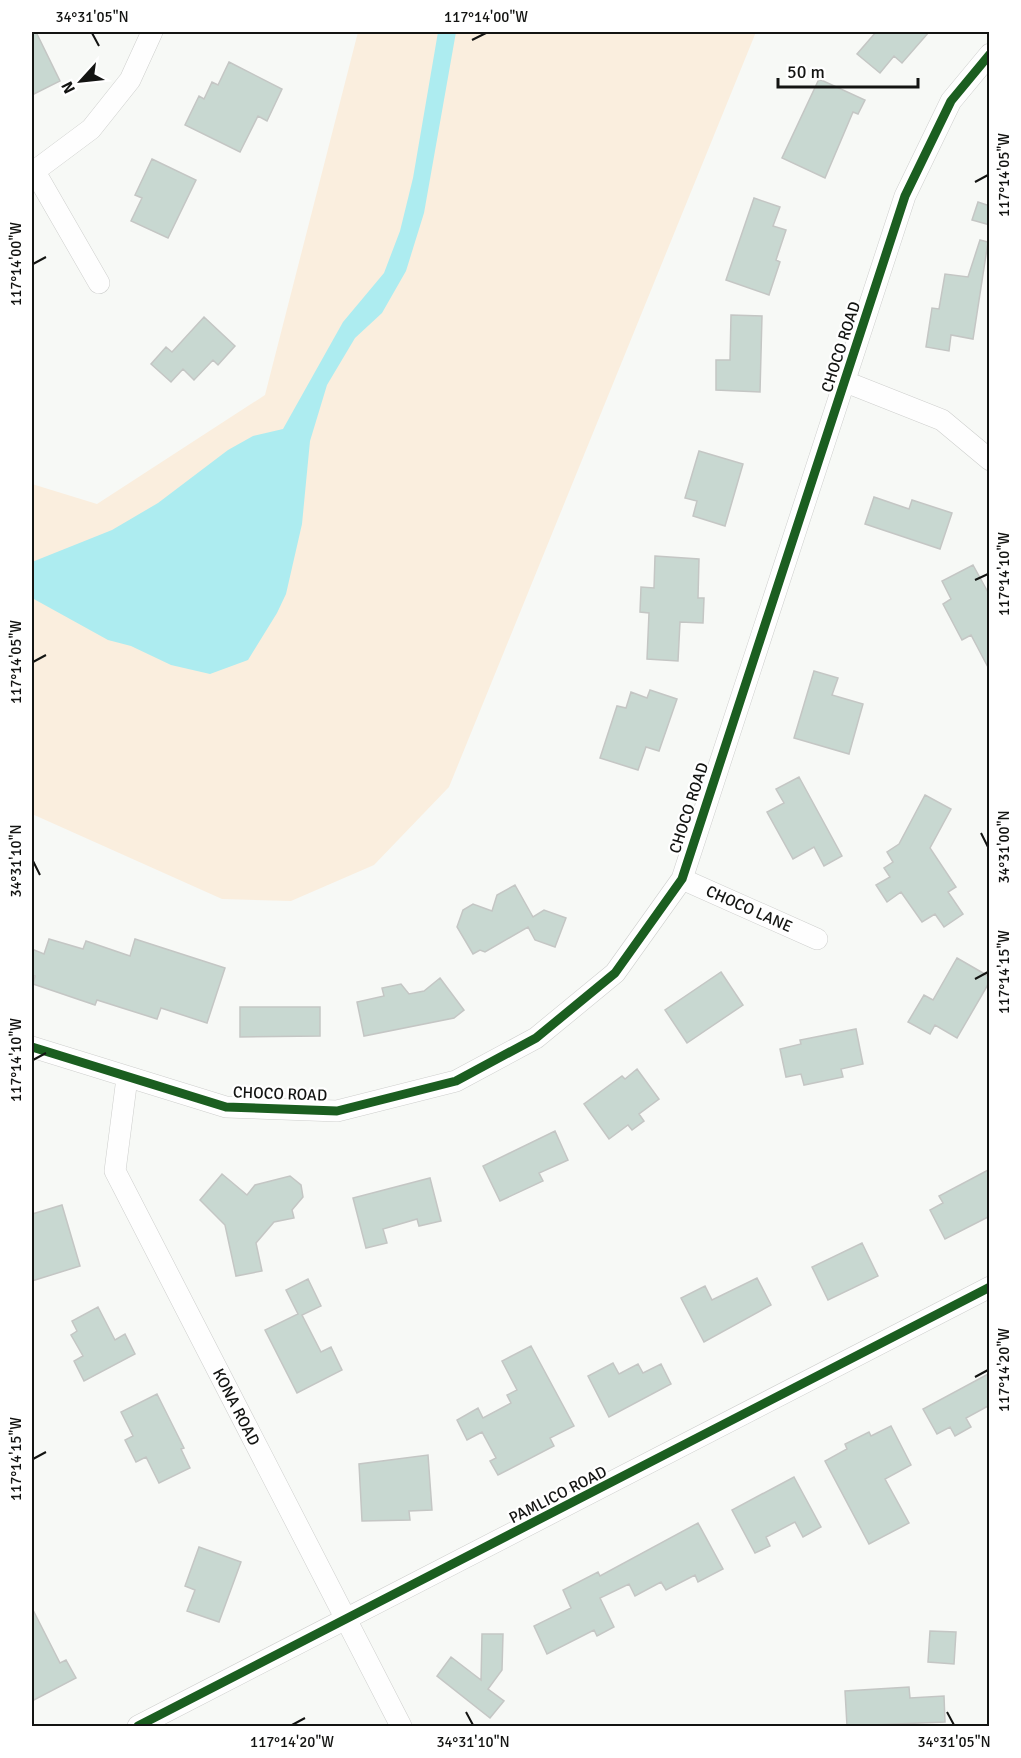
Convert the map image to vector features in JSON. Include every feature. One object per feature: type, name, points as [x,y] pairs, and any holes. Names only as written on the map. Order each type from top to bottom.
[{"type":"street","points":[[99,283],[33,173],[91,129],[130,80],[152,32]]},
{"type":"street","name":"CHOCO ROAD","points":[[32,1047],[126,1078],[226,1107],[337,1111],[456,1081],[536,1038],[615,973],[682,879],[846,382],[904,196],[951,101],[990,54]]},
{"type":"street","points":[[846,382],[942,420],[990,460]]},
{"type":"street","name":"CHOCO LANE","points":[[682,879],[817,939]]},
{"type":"street","name":"KONA ROAD","points":[[126,1078],[115,1171],[345,1622],[401,1726]]},
{"type":"street","name":"PAMLICO ROAD","points":[[138,1726],[345,1622],[990,1287]]},
{"type":"shaded area","points":[[358,32],[756,32],[449,787],[374,865],[291,901],[222,899],[32,814],[32,484],[97,504],[265,395]]},
{"type":"water","points":[[438,32],[456,32],[424,213],[406,271],[382,313],[355,338],[327,385],[310,441],[302,524],[286,594],[248,660],[210,674],[171,665],[131,646],[108,640],[32,598],[32,562],[112,530],[158,503],[228,450],[253,436],[283,429],[343,322],[384,273],[400,231],[413,178]]},
{"type":"building","points":[[32,32],[36,32],[60,81],[32,95]]},
{"type":"building","points":[[876,32],[929,32],[902,63],[894,56],[880,73],[857,54]]},
{"type":"building","points":[[229,62],[282,89],[267,121],[258,116],[240,152],[185,125],[199,96],[204,99],[212,82],[218,85]]},
{"type":"building","points":[[819,79],[865,100],[858,114],[853,112],[825,178],[782,158]]},
{"type":"building","points":[[152,159],[196,180],[168,238],[131,221],[142,198],[135,195]]},
{"type":"building","points":[[754,198],[780,207],[773,226],[786,230],[776,260],[780,262],[769,295],[726,280]]},
{"type":"building","points":[[978,202],[990,206],[990,225],[972,220]]},
{"type":"building","points":[[980,240],[988,242],[973,339],[951,335],[949,351],[926,347],[932,308],[939,309],[945,274],[968,277]]},
{"type":"building","points":[[731,315],[762,316],[760,392],[716,390],[716,360],[730,360]]},
{"type":"building","points":[[204,317],[235,346],[218,365],[213,360],[194,380],[183,369],[171,382],[151,364],[166,347],[172,352]]},
{"type":"building","points":[[699,451],[743,464],[725,526],[693,516],[697,501],[685,498]]},
{"type":"building","points":[[874,497],[909,509],[912,500],[952,513],[940,549],[865,524]]},
{"type":"building","points":[[655,556],[699,559],[698,598],[704,598],[703,623],[680,622],[678,661],[647,659],[649,613],[640,612],[641,587],[654,588]]},
{"type":"building","points":[[973,565],[990,596],[990,671],[971,635],[962,640],[943,604],[951,599],[942,581]]},
{"type":"building","points":[[814,671],[838,678],[832,695],[863,704],[849,754],[794,738]]},
{"type":"building","points":[[650,690],[677,699],[659,751],[646,747],[638,770],[600,758],[617,706],[626,708],[631,692],[647,698]]},
{"type":"building","points":[[799,777],[842,856],[824,866],[814,847],[793,859],[767,812],[784,803],[776,789]]},
{"type":"building","points":[[925,795],[951,809],[930,848],[956,887],[948,892],[963,914],[944,927],[935,914],[922,922],[901,892],[887,902],[876,885],[890,877],[884,868],[893,862],[887,852],[899,844]]},
{"type":"building","points":[[515,885],[533,917],[544,910],[566,918],[555,947],[535,940],[528,927],[485,952],[480,950],[473,954],[457,927],[463,910],[473,904],[492,911],[497,895]]},
{"type":"building","points":[[49,939],[83,949],[86,941],[130,956],[135,939],[225,968],[207,1023],[161,1008],[157,1019],[97,1000],[95,1005],[33,984],[35,976],[32,975],[32,949],[44,954]]},
{"type":"building","points":[[957,958],[990,977],[990,981],[957,1038],[935,1025],[930,1034],[908,1022],[924,995],[933,1000]]},
{"type":"building","points":[[721,972],[743,1005],[687,1043],[665,1010]]},
{"type":"building","points":[[440,978],[464,1010],[454,1018],[364,1036],[357,1002],[384,996],[382,988],[401,984],[409,994],[424,991]]},
{"type":"building","points":[[240,1007],[320,1007],[320,1036],[240,1037]]},
{"type":"building","points":[[856,1029],[863,1064],[841,1069],[843,1077],[804,1085],[801,1074],[786,1077],[780,1049],[801,1044],[800,1040]]},
{"type":"building","points":[[637,1069],[659,1099],[639,1114],[644,1121],[632,1130],[628,1125],[609,1139],[584,1104],[622,1076],[625,1079]]},
{"type":"building","points":[[555,1131],[568,1160],[539,1173],[543,1181],[500,1201],[483,1166]]},
{"type":"building","points":[[990,1169],[990,1216],[945,1239],[930,1210],[943,1203],[939,1196]]},
{"type":"building","points":[[222,1174],[247,1195],[255,1185],[290,1176],[301,1185],[303,1197],[292,1210],[294,1218],[274,1222],[256,1243],[262,1271],[236,1276],[225,1225],[200,1200]]},
{"type":"building","points":[[430,1178],[441,1221],[419,1226],[417,1219],[383,1229],[387,1243],[366,1248],[353,1198]]},
{"type":"building","points":[[62,1205],[80,1266],[32,1281],[32,1214]]},
{"type":"building","points":[[862,1243],[878,1276],[828,1300],[812,1267]]},
{"type":"building","points":[[757,1278],[771,1305],[704,1342],[681,1298],[705,1286],[712,1300]]},
{"type":"building","points":[[308,1279],[321,1306],[302,1315],[321,1352],[331,1347],[342,1370],[297,1393],[265,1330],[298,1314],[286,1290]]},
{"type":"building","points":[[98,1307],[115,1340],[125,1334],[135,1354],[84,1381],[74,1361],[83,1356],[71,1335],[77,1331],[72,1321]]},
{"type":"building","points":[[531,1346],[574,1426],[550,1438],[554,1446],[498,1475],[490,1461],[496,1458],[482,1432],[467,1440],[457,1420],[478,1408],[483,1418],[511,1403],[507,1395],[517,1390],[502,1361]]},
{"type":"building","points":[[613,1363],[619,1374],[638,1364],[643,1373],[661,1364],[671,1384],[609,1417],[588,1376]]},
{"type":"building","points":[[990,1373],[990,1405],[966,1418],[971,1427],[955,1436],[950,1427],[937,1434],[923,1409]]},
{"type":"building","points":[[157,1394],[184,1448],[181,1449],[190,1468],[159,1483],[146,1457],[136,1462],[125,1440],[133,1436],[121,1412]]},
{"type":"building","points":[[891,1426],[911,1465],[885,1479],[909,1523],[869,1544],[825,1461],[847,1449],[845,1444],[869,1432],[871,1436]]},
{"type":"building","points":[[428,1455],[432,1510],[409,1511],[410,1520],[362,1521],[359,1464]]},
{"type":"building","points":[[794,1477],[821,1527],[803,1537],[795,1522],[766,1537],[770,1546],[755,1553],[732,1510]]},
{"type":"building","points":[[698,1523],[723,1569],[698,1582],[695,1575],[666,1590],[661,1582],[635,1596],[629,1584],[600,1598],[614,1627],[597,1636],[594,1630],[547,1654],[534,1626],[571,1608],[563,1590],[598,1572],[600,1576]]},
{"type":"building","points":[[199,1547],[241,1562],[219,1622],[187,1611],[195,1590],[185,1586]]},
{"type":"building","points":[[32,1608],[60,1663],[66,1660],[76,1678],[32,1701]]},
{"type":"building","points":[[930,1631],[956,1632],[954,1664],[928,1662]]},
{"type":"building","points":[[482,1634],[503,1634],[502,1670],[488,1689],[504,1701],[490,1718],[437,1676],[451,1657],[481,1680]]},
{"type":"building","points":[[909,1687],[910,1698],[944,1696],[945,1722],[847,1726],[845,1691]]},
{"type":"cycle path","points":[[32,1047],[226,1107],[337,1111],[456,1081],[536,1038],[615,973],[682,879],[905,196],[951,101],[990,54]]},
{"type":"cycle path","points":[[138,1726],[990,1287]]}]
